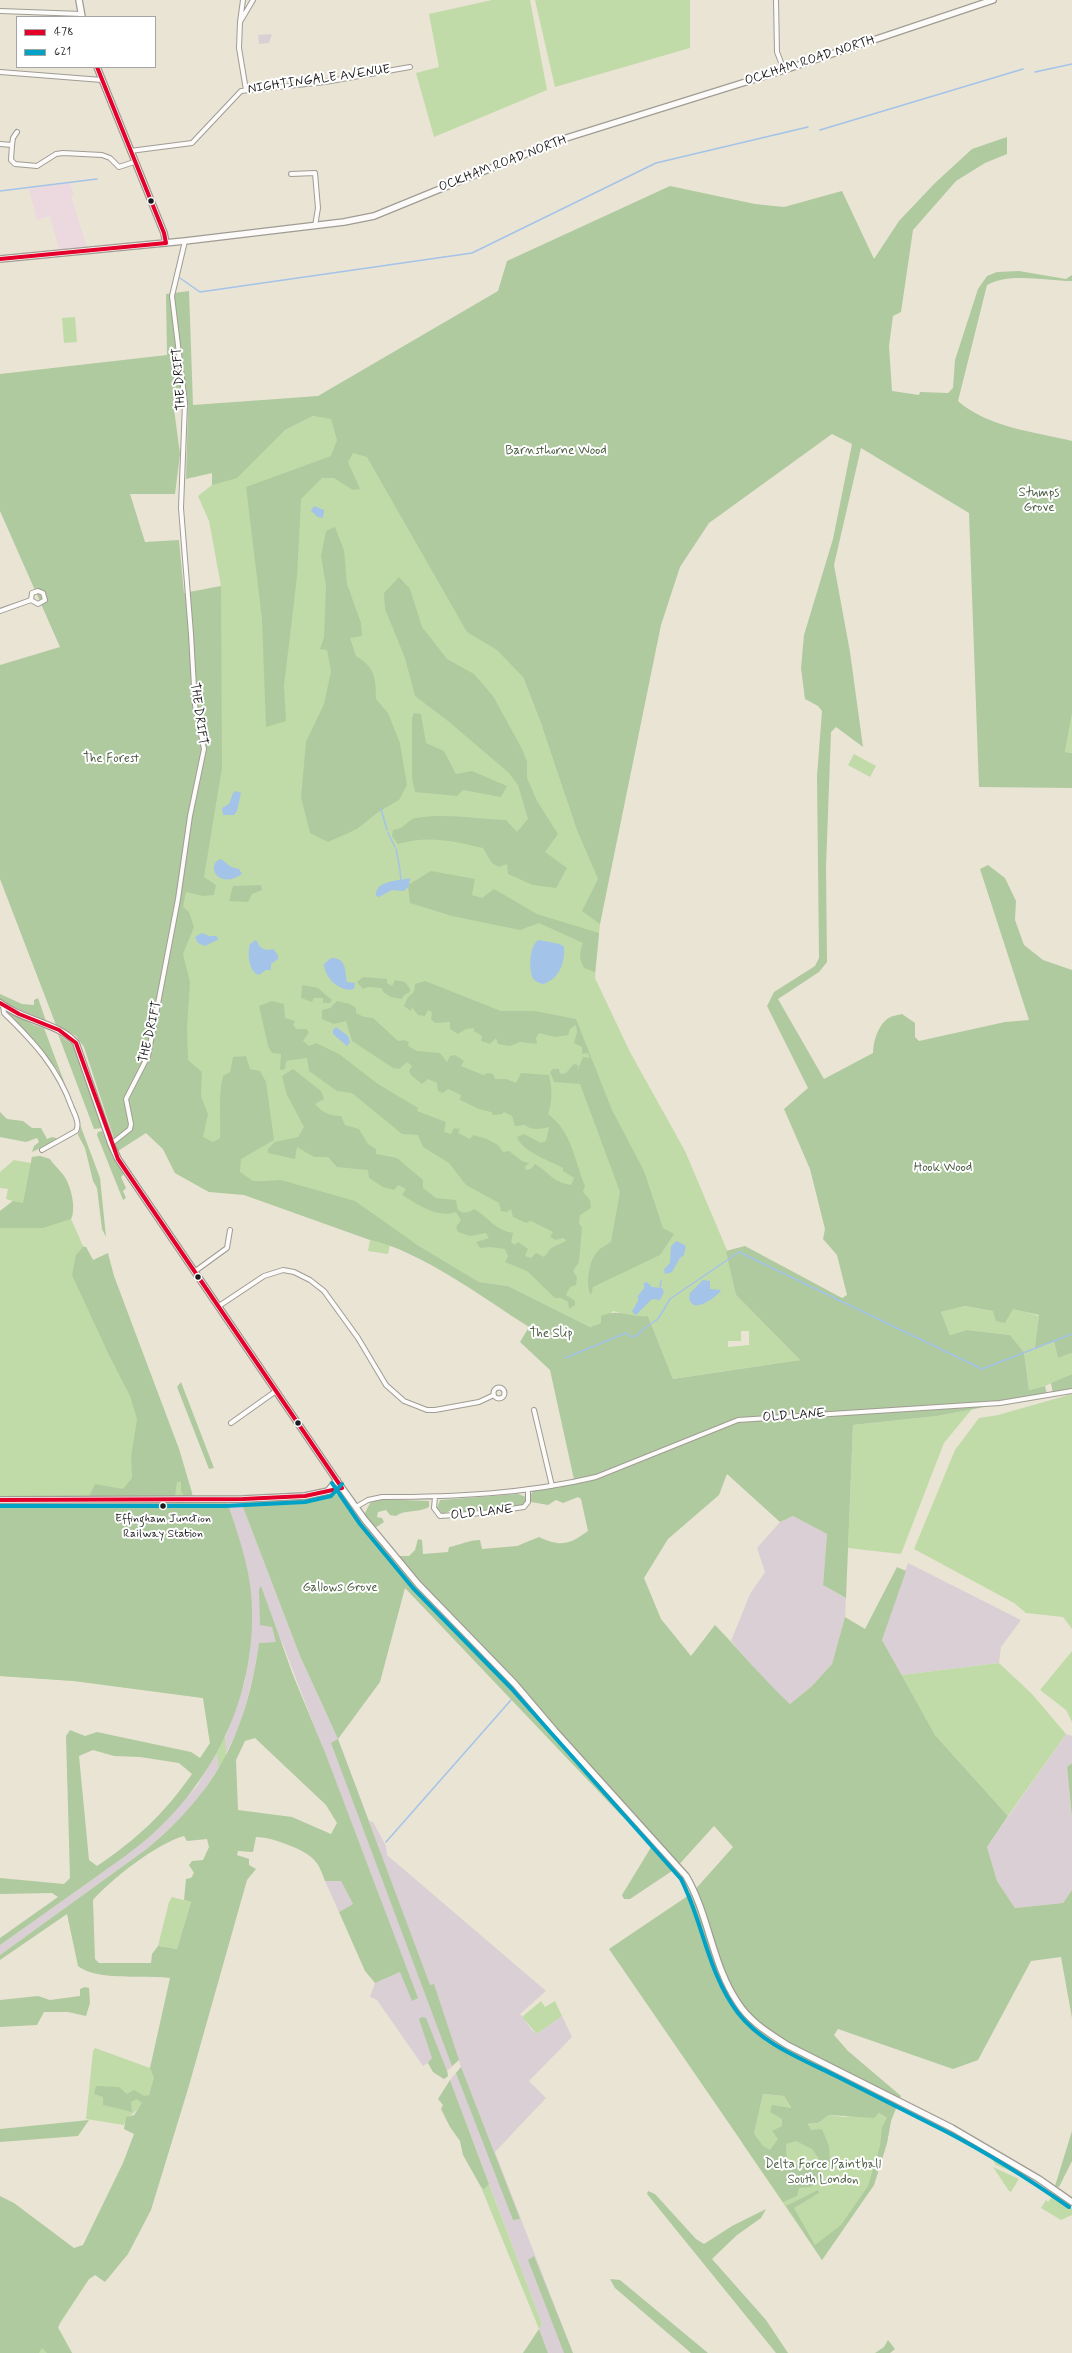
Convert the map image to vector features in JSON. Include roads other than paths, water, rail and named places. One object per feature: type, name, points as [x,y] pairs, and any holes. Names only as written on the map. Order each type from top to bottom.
[{"type":"street","points":[[0,11],[82,16],[79,0]]},
{"type":"street","points":[[243,0],[239,43],[246,90]]},
{"type":"street","points":[[240,22],[253,0]]},
{"type":"street","points":[[776,0],[776,52],[784,70]]},
{"type":"street","name":"OCKHAM ROAD NORTH","points":[[0,259],[185,241],[315,226],[374,216],[560,140],[784,70],[993,0]]},
{"type":"street","name":"NIGHTINGALE AVENUE","points":[[130,151],[192,143],[209,127],[236,95],[246,90],[325,82],[410,67]]},
{"type":"street","points":[[97,68],[134,162],[164,233],[166,243]]},
{"type":"street","points":[[0,72],[102,80]]},
{"type":"street","points":[[17,132],[13,138],[11,160],[18,164],[40,165],[53,155],[60,152],[102,155],[110,158],[119,167],[134,162]]},
{"type":"street","points":[[0,144],[12,145]]},
{"type":"street","points":[[291,174],[315,173],[318,208],[315,226]]},
{"type":"street","name":"THE DRIFT","points":[[111,1144],[130,1130],[130,1118],[125,1102],[148,1056],[178,899],[190,816],[204,749],[194,705],[192,634],[181,508],[185,403],[172,296],[185,241]]},
{"type":"street","points":[[0,611],[31,600]]},
{"type":"street","points":[[1,1004],[72,1038],[84,1061],[111,1144],[144,1199],[219,1306],[342,1488],[418,1584],[516,1684],[555,1731],[686,1876],[696,1895],[722,1971],[738,2003],[758,2026],[787,2045],[974,2140],[1039,2178],[1072,2202]]},
{"type":"street","points":[[1,1004],[4,1013],[53,1066],[67,1094],[77,1122],[76,1131],[42,1150]]},
{"type":"street","points":[[194,1272],[227,1248],[230,1230]]},
{"type":"street","points":[[219,1306],[264,1276],[283,1270],[294,1272],[310,1280],[324,1291],[358,1338],[386,1385],[404,1401],[431,1410],[479,1402],[494,1395]]},
{"type":"street","points":[[231,1422],[276,1391]]},
{"type":"street","name":"OLD LANE","points":[[356,1507],[376,1498],[469,1496],[552,1486],[596,1477],[738,1420],[890,1408],[1000,1403],[1072,1391]]},
{"type":"street","points":[[534,1410],[552,1486]]},
{"type":"street","points":[[328,1491],[337,1480]]},
{"type":"street","points":[[0,1500],[225,1500],[305,1496],[342,1488]]},
{"type":"street","name":"OLD LANE","points":[[435,1497],[434,1508],[440,1516],[483,1513],[524,1507],[528,1502],[528,1489]]},
{"type":"water","points":[[314,506],[324,510],[323,518],[318,517],[311,511]]},
{"type":"water","points":[[236,791],[241,793],[237,811],[234,815],[223,815],[222,808],[229,804],[233,793]]},
{"type":"water","points":[[221,859],[231,867],[239,869],[242,874],[226,880],[216,875],[214,866],[216,862]]},
{"type":"water","points":[[410,878],[409,886],[404,891],[392,890],[379,897],[376,896],[379,887],[383,884]]},
{"type":"water","points":[[202,933],[209,936],[216,936],[219,939],[205,946],[198,943],[195,937]]},
{"type":"water","points":[[256,940],[260,947],[266,950],[273,949],[278,955],[278,959],[271,964],[271,970],[266,970],[259,975],[253,970],[249,957],[250,944]]},
{"type":"water","points":[[539,940],[560,944],[564,947],[564,958],[560,969],[554,978],[543,984],[534,980],[530,965],[531,952]]},
{"type":"water","points":[[331,958],[336,958],[343,963],[347,982],[355,983],[354,989],[343,989],[330,979],[324,964]]},
{"type":"water","points":[[336,1027],[348,1036],[350,1042],[347,1046],[333,1034],[333,1030]]},
{"type":"water","points":[[677,1241],[686,1246],[684,1255],[680,1258],[672,1272],[665,1274],[664,1269],[670,1263],[671,1246]]},
{"type":"water","points":[[703,1280],[710,1281],[710,1289],[721,1290],[705,1303],[701,1305],[694,1305],[689,1300],[690,1293]]},
{"type":"water","points":[[647,1282],[652,1287],[662,1288],[664,1292],[660,1300],[652,1299],[636,1315],[632,1311],[638,1301],[638,1296],[644,1288],[644,1283]]},
{"type":"waterway","points":[[1035,72],[1072,64]]},
{"type":"waterway","points":[[820,130],[1023,69]]},
{"type":"waterway","points":[[180,278],[200,292],[472,253],[656,163],[808,127]]},
{"type":"waterway","points":[[0,191],[97,179]]},
{"type":"waterway","points":[[381,809],[387,830]]},
{"type":"waterway","points":[[388,833],[395,847]]},
{"type":"waterway","points":[[396,849],[400,870]]},
{"type":"waterway","points":[[400,871],[401,881]]},
{"type":"waterway","points":[[565,1358],[626,1333],[632,1337],[638,1335],[642,1330],[658,1319],[670,1299],[739,1252],[982,1369],[1072,1334]]},
{"type":"waterway","points":[[660,1287],[661,1280]]},
{"type":"waterway","points":[[386,1842],[511,1700]]},
{"type":"place","name":"Effingham Junction Railway Station","points":[[163,1506]]},
{"type":"park label","name":"Barnsthorne Wood","points":[[556,451]]},
{"type":"park label","name":"Stumps Grove","points":[[1039,500]]},
{"type":"park label","name":"The Forest","points":[[111,759]]},
{"type":"park label","name":"Hook Wood","points":[[943,1168]]},
{"type":"park label","name":"The Slip","points":[[551,1334]]},
{"type":"park label","name":"Gallows Grove","points":[[340,1588]]},
{"type":"park label","name":"Delta Force Paintball South London","points":[[823,2172]]}]
